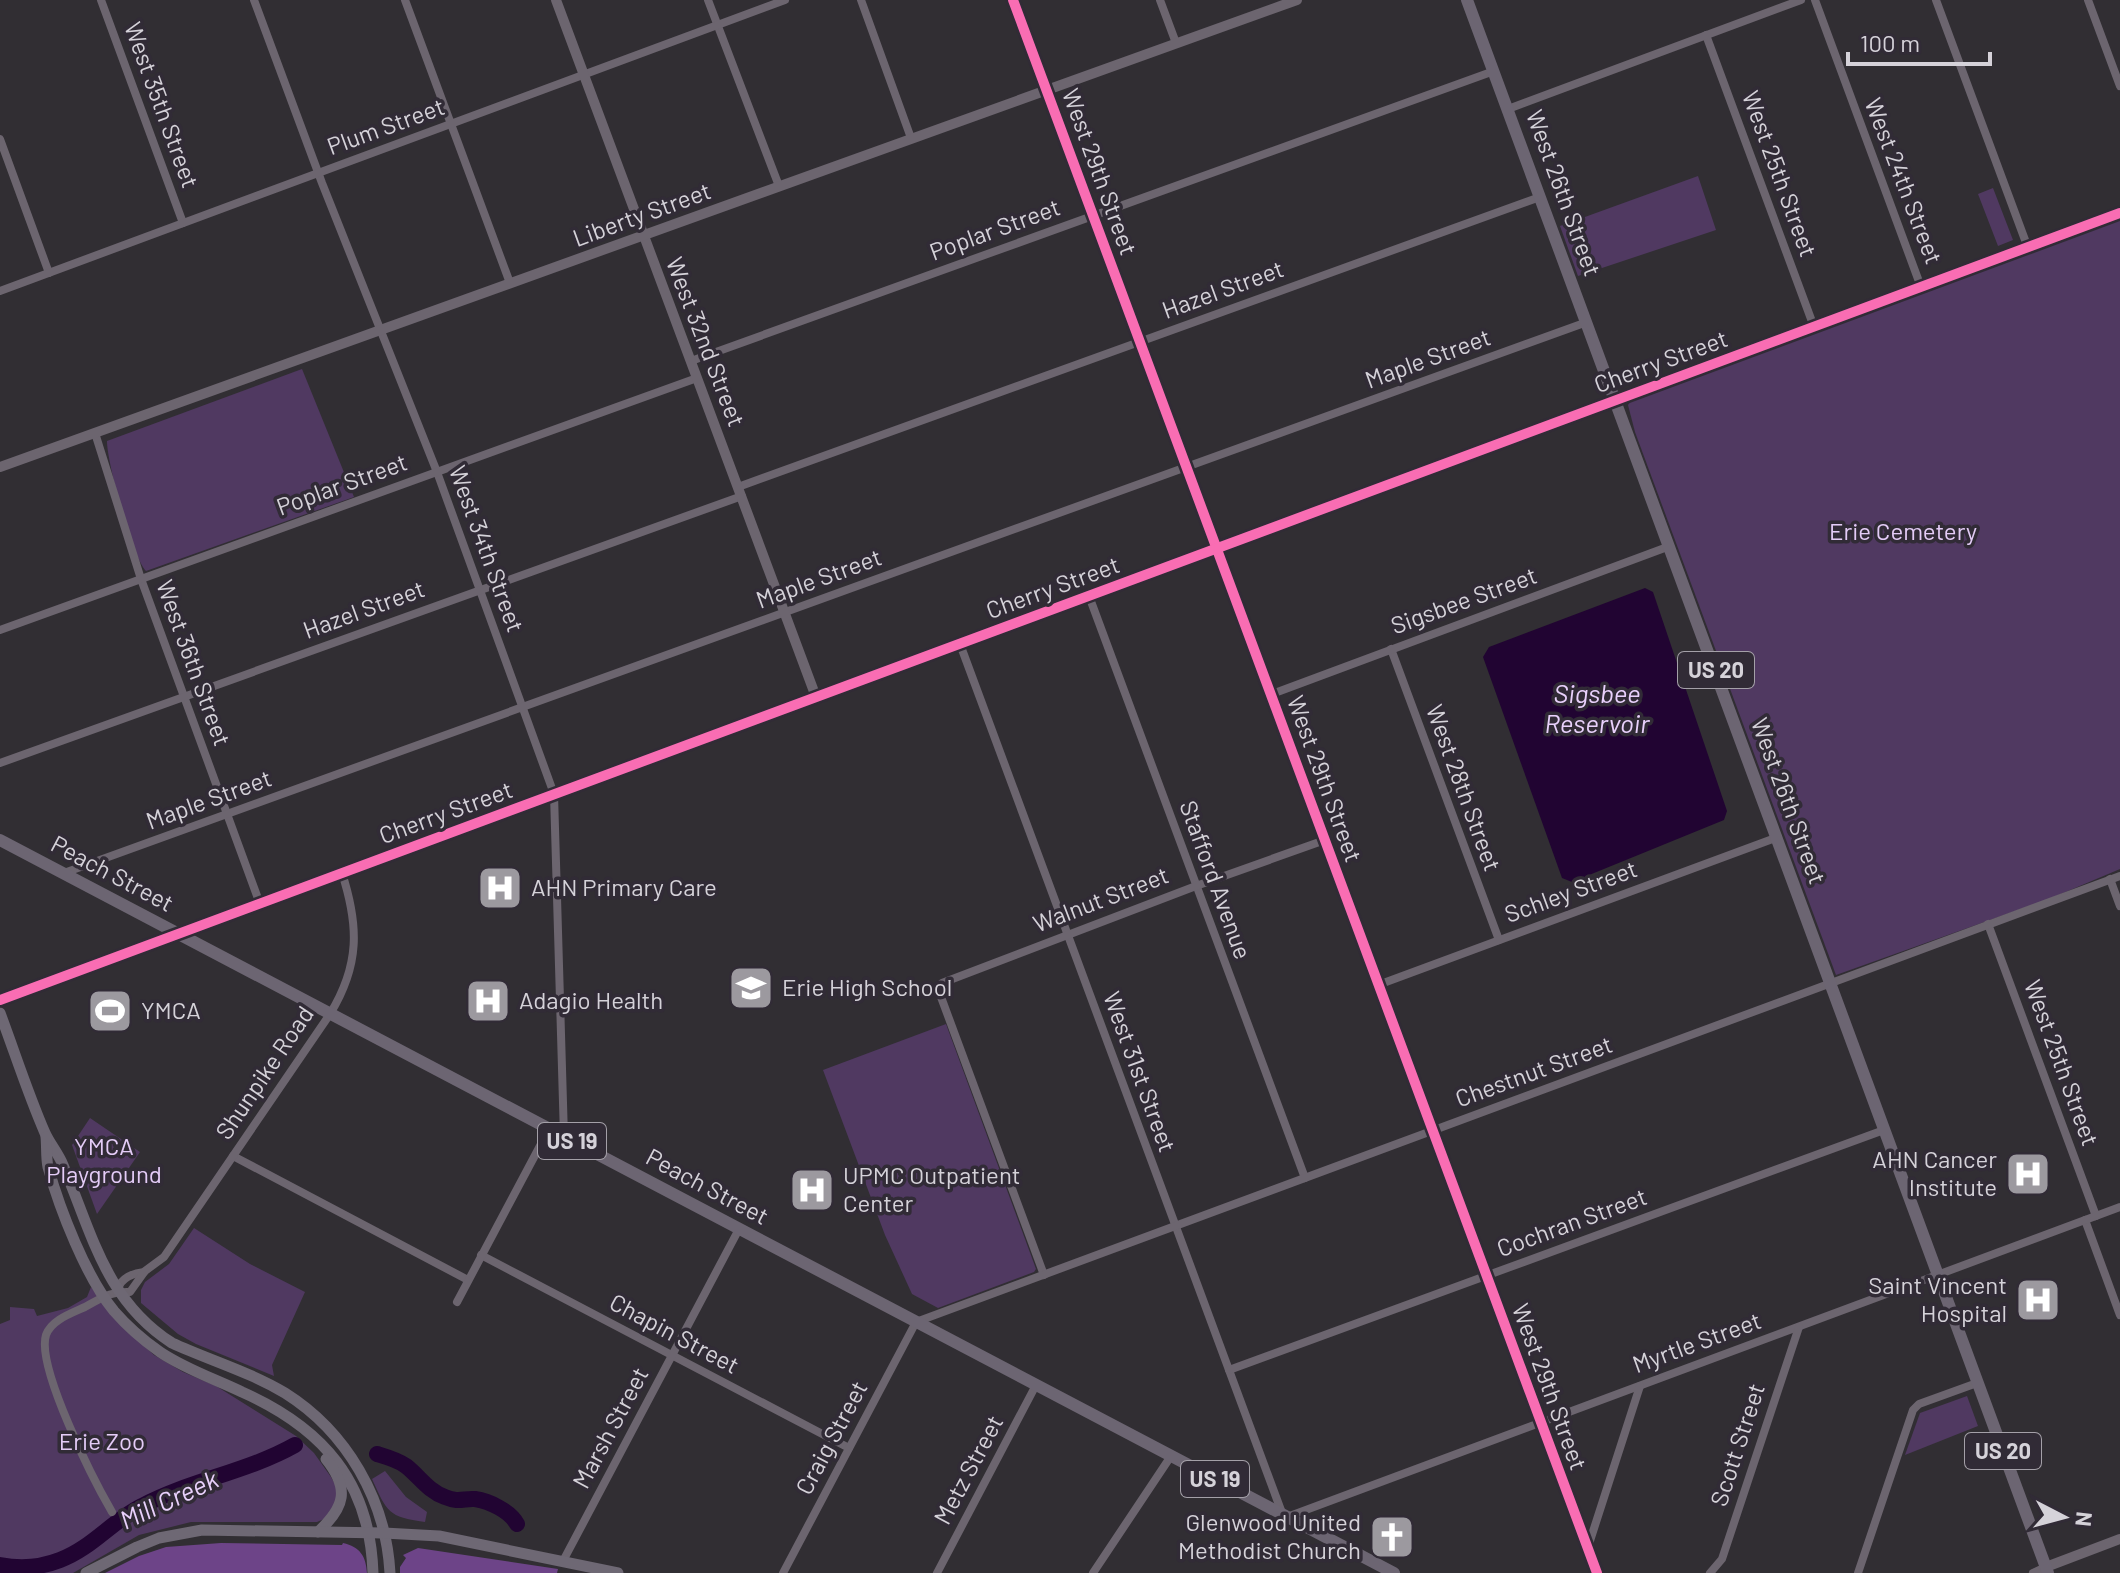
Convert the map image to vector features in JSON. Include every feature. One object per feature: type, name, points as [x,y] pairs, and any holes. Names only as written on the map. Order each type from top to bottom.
[{"type":"main road","name":"West 26th Street","points":[[1467,0],[1778,837],[1977,1383],[2042,1571]]},
{"type":"main road","name":"Peach Street","points":[[0,840],[1394,1573]]},
{"type":"main road","points":[[0,1013],[46,1136],[61,1160],[94,1245],[118,1290],[132,1310],[155,1332],[172,1343],[265,1383],[302,1405],[336,1437],[366,1482],[384,1533],[390,1573]]},
{"type":"main road","points":[[46,1136],[47,1165],[72,1231],[104,1297],[122,1319],[160,1352],[185,1367],[276,1409],[325,1445],[369,1532],[373,1573]]},
{"type":"main road","points":[[318,1532],[339,1509],[347,1491]]},
{"type":"main road","points":[[86,1573],[137,1547],[183,1532],[202,1530],[439,1536],[618,1573]]},
{"type":"street","name":"West 35th Street","points":[[101,0],[183,223]]},
{"type":"street","name":"West 34th Street","points":[[254,0],[318,173],[437,472],[554,794],[564,1137]]},
{"type":"street","points":[[405,0],[510,283]]},
{"type":"street","name":"West 32nd Street","points":[[556,0],[816,697]]},
{"type":"street","points":[[708,0],[779,186]]},
{"type":"street","name":"Plum Street","points":[[0,291],[785,0]]},
{"type":"street","points":[[861,0],[911,138]]},
{"type":"street","name":"West 29th Street","points":[[1013,0],[1597,1573]]},
{"type":"street","points":[[1160,0],[1176,43]]},
{"type":"street","name":"Liberty Street","points":[[0,467],[1297,0]]},
{"type":"street","points":[[1508,109],[1801,0]]},
{"type":"street","name":"West 24th Street","points":[[1815,0],[1921,287]]},
{"type":"street","points":[[1936,0],[2028,248]]},
{"type":"street","points":[[2088,0],[2120,86]]},
{"type":"street","name":"West 25th Street","points":[[1706,35],[1814,327]]},
{"type":"street","name":"Poplar Street","points":[[691,361],[1494,71]]},
{"type":"street","points":[[0,139],[49,273]]},
{"type":"street","name":"Hazel Street","points":[[0,763],[1540,197]]},
{"type":"street","name":"Cherry Street","points":[[0,1000],[2120,213]]},
{"type":"street","name":"Maple Street","points":[[64,873],[1587,322]]},
{"type":"street","name":"Poplar Street","points":[[0,630],[697,378]]},
{"type":"street","name":"West 36th Street","points":[[95,433],[141,579],[260,904]]},
{"type":"street","name":"Sigsbee Street","points":[[1272,694],[1670,546]]},
{"type":"street","name":"Stafford Avenue","points":[[1089,596],[1305,1178]]},
{"type":"street","name":"West 31st Street","points":[[960,644],[1285,1516]]},
{"type":"street","name":"West 28th Street","points":[[1391,649],[1499,940]]},
{"type":"street","name":"Schley Street","points":[[1378,985],[1778,837]]},
{"type":"street","name":"Walnut Street","points":[[1044,1275],[940,988],[946,980],[1325,840]]},
{"type":"street","name":"Shunpike Road","points":[[112,1512],[92,1476],[57,1392],[47,1358],[47,1332],[63,1318],[118,1290],[122,1281],[145,1271],[167,1253],[330,1014],[347,980],[354,946],[353,910],[342,873]]},
{"type":"street","name":"Chestnut Street","points":[[916,1322],[2120,876]]},
{"type":"street","points":[[2110,879],[2120,906]]},
{"type":"street","name":"West 25th Street","points":[[1988,924],[2096,1216]]},
{"type":"street","points":[[457,1302],[549,1129]]},
{"type":"street","name":"Cochran Street","points":[[1229,1370],[1884,1130]]},
{"type":"street","points":[[233,1156],[468,1280]]},
{"type":"street","name":"Myrtle Street","points":[[1285,1516],[2120,1207]]},
{"type":"street","points":[[2085,1220],[2120,1315]]},
{"type":"street","name":"Marsh Street","points":[[563,1561],[739,1229]]},
{"type":"street","name":"Chapin Street","points":[[481,1255],[849,1448]]},
{"type":"street","name":"Craig Street","points":[[783,1573],[916,1322]]},
{"type":"street","name":"Scott Street","points":[[1710,1573],[1722,1559],[1799,1327]]},
{"type":"street","points":[[1858,1573],[1913,1410],[1919,1404],[1977,1383]]},
{"type":"street","name":"Metz Street","points":[[937,1573],[1036,1385]]},
{"type":"street","points":[[1587,1548],[1640,1386]]},
{"type":"street","points":[[1093,1573],[1102,1569],[1171,1456]]},
{"type":"street","points":[[2042,1571],[2120,1539]]},
{"type":"green space","points":[[1698,176],[1716,230],[1578,276],[1560,226]]},
{"type":"green space","points":[[1993,188],[2013,240],[1998,246],[1978,194]]},
{"type":"green space","name":"Erie Cemetery","points":[[2120,219],[2120,869],[2049,899],[1836,975],[1635,432],[1628,405],[1631,401]]},
{"type":"green space","points":[[302,369],[354,497],[146,571],[134,548],[121,509],[107,441]]},
{"type":"green space","points":[[946,1024],[1036,1269],[938,1308],[912,1294],[885,1235],[823,1070]]},
{"type":"green space","name":"YMCA Playground","points":[[90,1118],[140,1152],[97,1214],[72,1145]]},
{"type":"green space","points":[[194,1228],[250,1264],[305,1292],[272,1365],[274,1376],[196,1344],[178,1334],[141,1303],[141,1290],[145,1282],[169,1264]]},
{"type":"green space","name":"Erie Zoo","points":[[91,1287],[118,1322],[154,1355],[216,1386],[296,1436],[314,1453],[336,1486],[337,1503],[324,1519],[317,1522],[191,1522],[139,1535],[73,1573],[0,1573],[0,1324],[10,1320],[10,1307],[34,1309],[37,1316],[68,1308],[87,1297]]},
{"type":"green space","points":[[1967,1396],[1978,1426],[1905,1455],[1920,1413]]},
{"type":"green space","points":[[385,1471],[406,1497],[427,1512],[425,1522],[403,1518],[386,1506],[372,1479]]},
{"type":"shaded area","points":[[221,1543],[343,1543],[361,1553],[367,1573],[105,1573],[166,1547]]},
{"type":"shaded area","points":[[418,1548],[558,1569],[557,1573],[400,1573],[406,1558],[403,1555]]},
{"type":"water","name":"Sigsbee Reservoir","points":[[1645,588],[1653,592],[1727,811],[1724,820],[1572,882],[1562,878],[1483,657],[1489,647]]},
{"type":"waterway","name":"Mill Creek","points":[[0,1565],[31,1567],[60,1560],[82,1549],[142,1506],[295,1445]]},
{"type":"waterway","name":"Mill Creek","points":[[377,1454],[403,1464],[439,1494],[454,1500],[486,1502],[504,1511],[517,1524]]},
{"type":"cycle path","points":[[1013,0],[1597,1573]]},
{"type":"cycle path","points":[[0,1000],[2120,213]]},
{"type":"place","name":"AHN Primary Care","points":[[500,888]]},
{"type":"place","name":"Erie High School","points":[[751,988]]},
{"type":"place","name":"Adagio Health","points":[[488,1001]]},
{"type":"place","name":"YMCA","points":[[110,1011]]},
{"type":"place","name":"AHN Cancer Institute","points":[[2028,1174]]},
{"type":"place","name":"UPMC Outpatient Center","points":[[812,1190]]},
{"type":"place","name":"Saint Vincent Hospital","points":[[2038,1300]]},
{"type":"place","name":"Glenwood United Methodist Church","points":[[1392,1537]]}]
